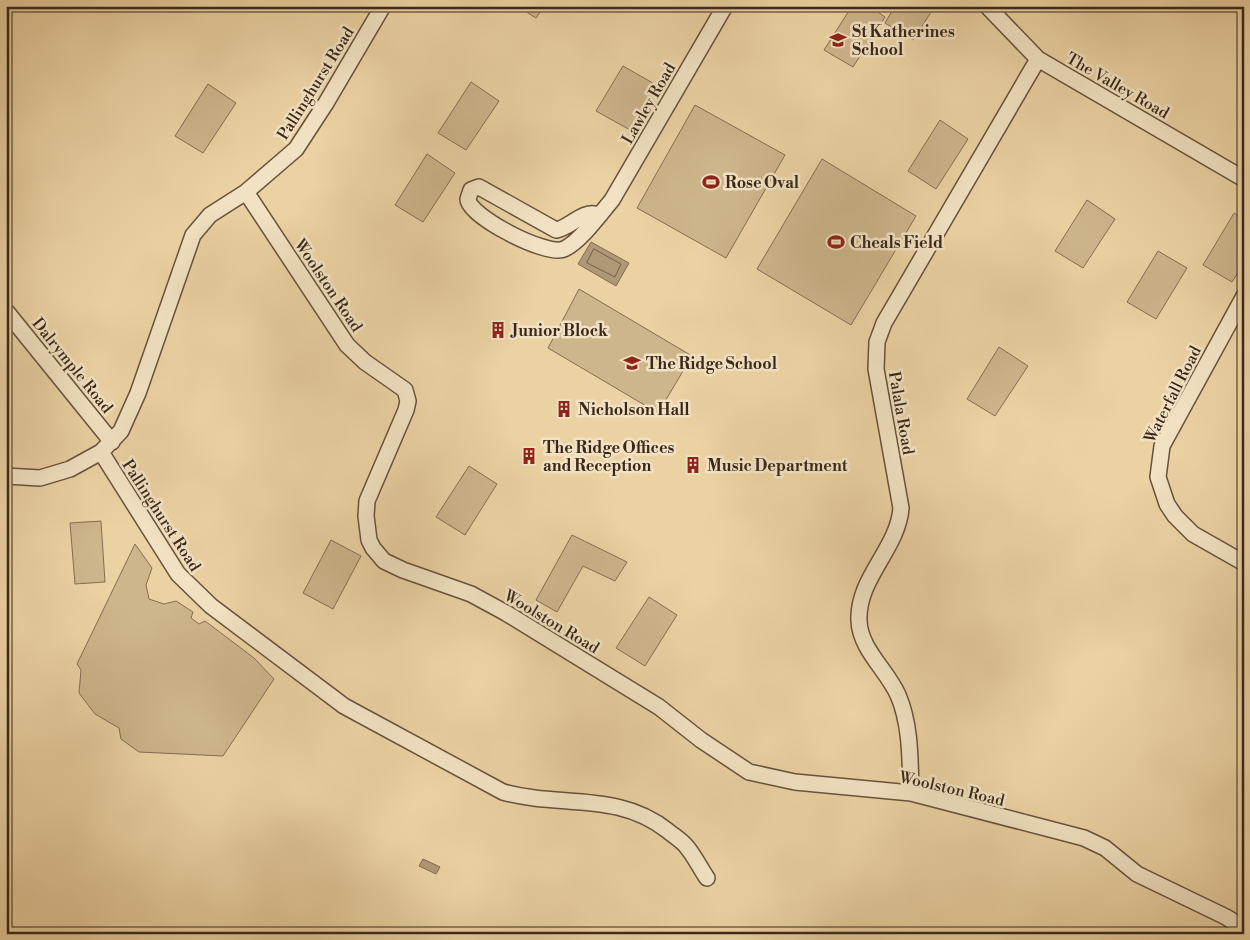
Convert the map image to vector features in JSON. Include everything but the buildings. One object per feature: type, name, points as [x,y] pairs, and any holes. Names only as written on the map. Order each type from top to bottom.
[{"type":"street","name":"Pallinghurst Road","points":[[383,6],[306,134],[281,163],[246,192],[210,215],[193,235],[132,409],[126,422],[106,447],[173,567],[188,587],[344,706],[503,792],[528,797],[598,803],[637,811],[657,822],[685,845],[707,878]]},
{"type":"street","name":"Lawley Road","points":[[598,215],[587,215],[568,227],[556,230],[537,222],[479,188],[471,190],[468,199],[469,207],[523,241],[551,250],[568,247],[598,215],[612,200],[725,6]]},
{"type":"street","name":"The Valley Road","points":[[987,6],[1038,59],[1244,179]]},
{"type":"street","name":"Palala Road","points":[[910,793],[904,711],[887,676],[863,639],[859,621],[859,602],[863,590],[895,530],[901,508],[875,352],[884,323],[1038,59]]},
{"type":"street","name":"Woolston Road","points":[[246,192],[347,345],[364,362],[401,386],[407,395],[406,410],[367,501],[366,516],[369,540],[378,556],[402,570],[471,594],[560,644],[659,707],[701,740],[749,772],[795,782],[910,793],[1084,838],[1110,851],[1137,874],[1226,917],[1244,928]]},
{"type":"street","name":"Waterfall Road","points":[[1244,296],[1162,446],[1158,477],[1167,504],[1175,516],[1193,534],[1244,563]]},
{"type":"street","name":"Dalrymple Road","points":[[6,311],[106,447]]},
{"type":"street","points":[[6,476],[31,479],[59,474],[81,465],[106,447]]},
{"type":"shaded area","points":[[517,6],[544,6],[536,18]]},
{"type":"shaded area","points":[[852,6],[869,6],[885,17],[853,67],[824,50]]},
{"type":"shaded area","points":[[895,6],[935,6],[913,40],[885,23]]},
{"type":"shaded area","points":[[623,66],[658,86],[632,131],[596,111]]},
{"type":"shaded area","points":[[471,82],[499,101],[466,150],[438,133]]},
{"type":"shaded area","points":[[208,84],[236,103],[203,153],[175,136]]},
{"type":"shaded area","name":"Rose Oval","points":[[695,105],[785,155],[726,258],[637,208]]},
{"type":"shaded area","points":[[940,120],[968,139],[936,189],[908,171]]},
{"type":"shaded area","points":[[427,154],[455,173],[423,222],[395,205]]},
{"type":"shaded area","name":"Cheals Field","points":[[822,159],[916,216],[851,325],[757,269]]},
{"type":"shaded area","points":[[1087,200],[1115,219],[1083,268],[1055,251]]},
{"type":"shaded area","points":[[1234,213],[1244,219],[1244,263],[1232,282],[1203,265]]},
{"type":"shaded area","points":[[1158,251],[1187,268],[1156,319],[1127,302]]},
{"type":"shaded area","points":[[579,289],[692,356],[658,413],[548,348]]},
{"type":"shaded area","points":[[999,347],[1028,366],[995,416],[967,399]]},
{"type":"shaded area","points":[[469,466],[497,484],[465,535],[436,517]]},
{"type":"shaded area","points":[[101,521],[105,582],[75,584],[70,523]]},
{"type":"shaded area","points":[[572,535],[627,562],[615,581],[583,566],[557,612],[536,600]]},
{"type":"shaded area","points":[[331,540],[361,556],[333,609],[303,593]]},
{"type":"shaded area","points":[[135,544],[152,568],[146,585],[149,599],[164,604],[176,601],[193,612],[191,618],[199,624],[205,621],[254,658],[274,679],[223,756],[139,752],[121,739],[119,728],[95,714],[79,693],[81,670],[77,664]]},
{"type":"shaded area","points":[[649,597],[677,615],[645,666],[616,648]]},
{"type":"water","points":[[591,242],[629,263],[616,286],[578,264]]},
{"type":"water","points":[[423,859],[440,867],[436,874],[419,866]]},
{"type":"place","name":"St Katherines School","points":[[838,40]]},
{"type":"place","name":"Rose Oval","points":[[711,182]]},
{"type":"place","name":"Cheals Field","points":[[836,242]]},
{"type":"place","name":"Junior Block","points":[[498,330]]},
{"type":"place","name":"The Ridge School","points":[[632,363]]},
{"type":"place","name":"Nicholson Hall","points":[[564,409]]},
{"type":"place","name":"The Ridge Offices and Reception","points":[[529,456]]},
{"type":"place","name":"Music Department","points":[[693,465]]}]
